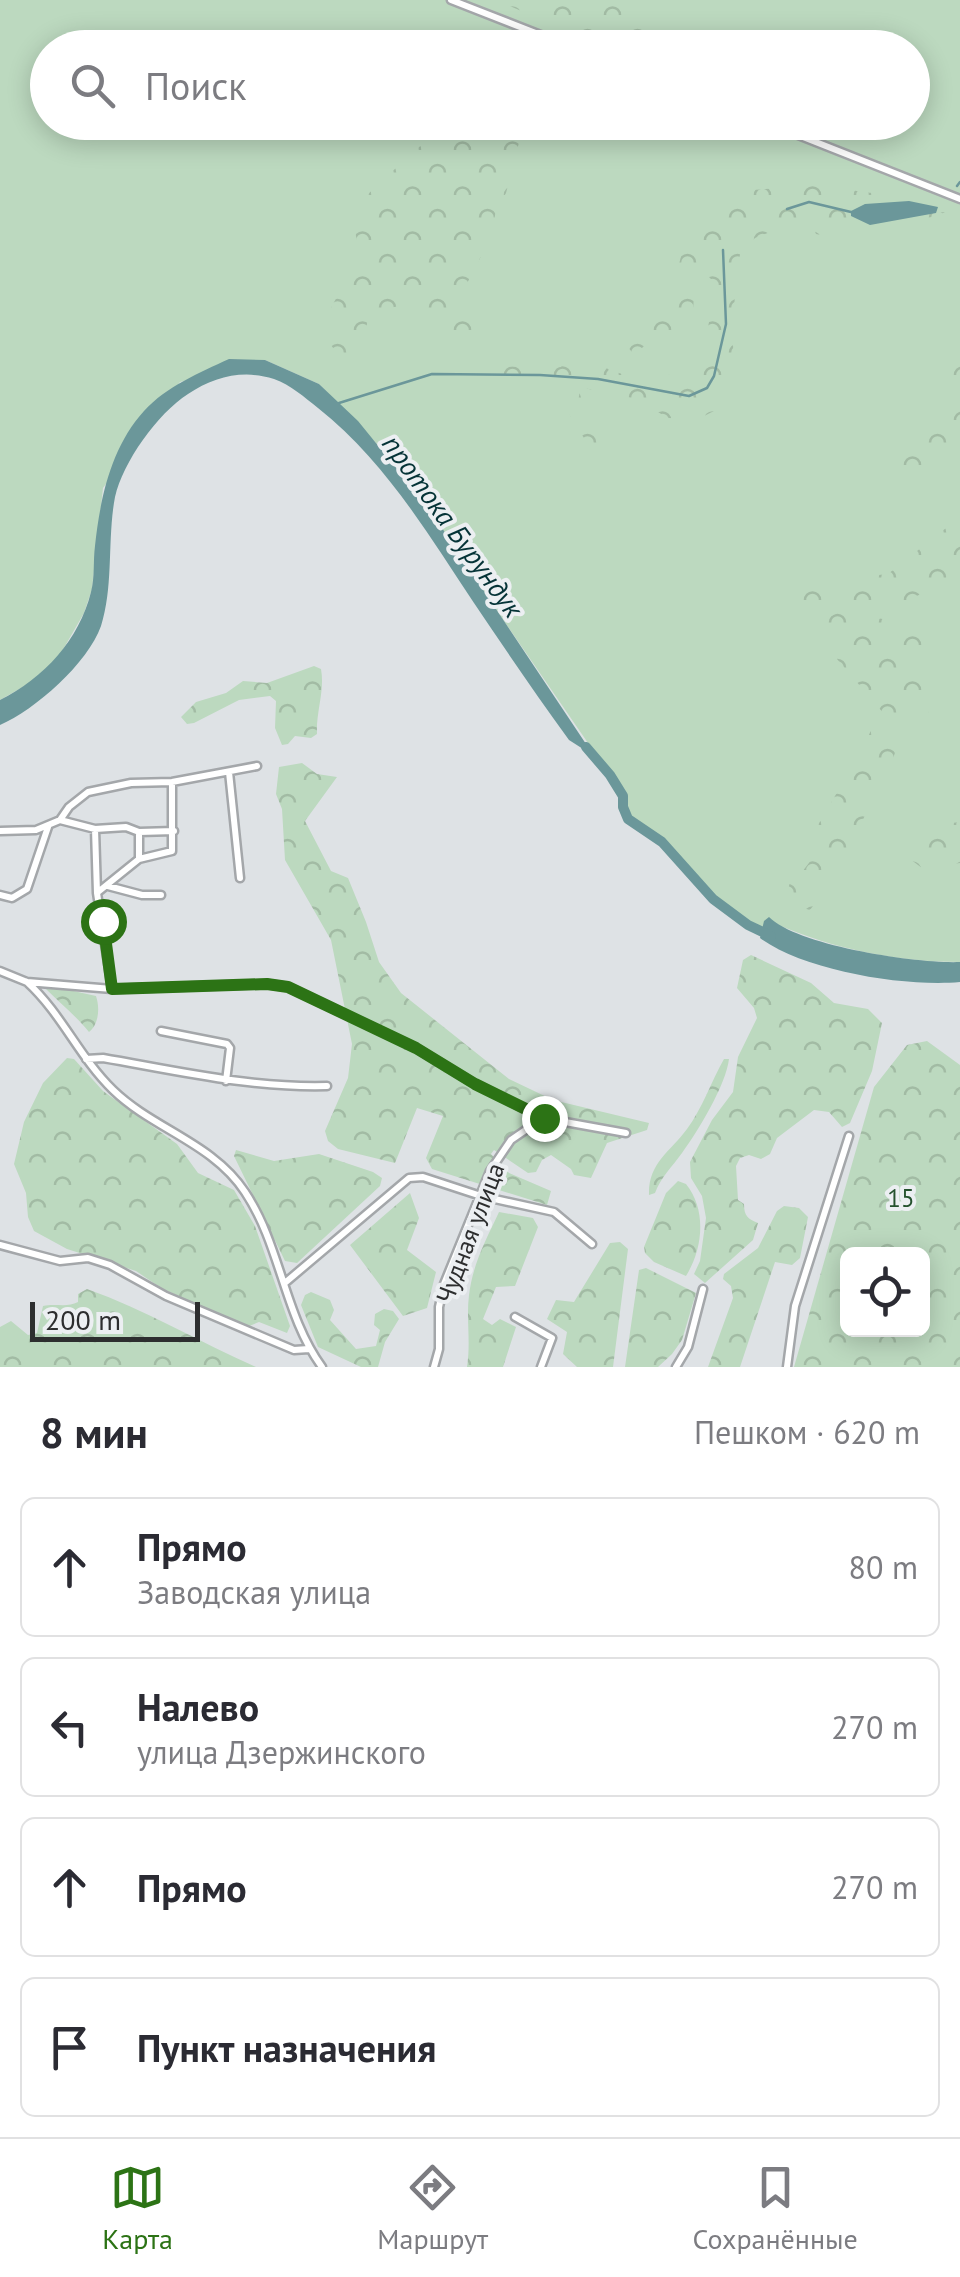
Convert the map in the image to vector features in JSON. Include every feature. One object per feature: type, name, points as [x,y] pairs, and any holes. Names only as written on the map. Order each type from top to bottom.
[{"type":"street","points":[[451,0],[528,30]]},
{"type":"street","points":[[811,140],[960,199]]},
{"type":"street","points":[[0,831],[27,832],[48,826],[60,820],[88,792],[257,766]]},
{"type":"street","points":[[229,772],[240,878]]},
{"type":"street","points":[[97,893],[139,859],[172,851],[172,782]]},
{"type":"street","points":[[60,820],[95,829],[174,831]]},
{"type":"street","points":[[0,895],[18,896],[27,889],[48,826]]},
{"type":"street","points":[[95,829],[97,893],[112,989]]},
{"type":"street","points":[[139,832],[139,859]]},
{"type":"street","points":[[108,886],[161,895]]},
{"type":"street","points":[[0,972],[27,982],[112,989],[276,985],[300,991],[544,1118],[626,1134]]},
{"type":"street","points":[[27,982],[62,1019],[86,1059],[116,1094],[208,1154],[234,1176],[259,1215],[310,1349],[322,1367]]},
{"type":"street","points":[[161,1031],[227,1044],[230,1048],[226,1081]]},
{"type":"street","points":[[86,1059],[103,1058],[226,1081],[327,1086]]},
{"type":"street","name":"Чудная улица","points":[[434,1367],[444,1284],[481,1196],[502,1151],[521,1131],[544,1118]]},
{"type":"street","points":[[787,1367],[792,1316],[849,1136]]},
{"type":"street","points":[[286,1282],[409,1178],[423,1177],[481,1196],[554,1212],[592,1244]]},
{"type":"street","points":[[0,1245],[60,1261],[88,1258],[110,1265],[166,1296],[294,1350],[310,1349]]},
{"type":"street","points":[[676,1367],[688,1347],[703,1289]]},
{"type":"street","points":[[515,1317],[552,1338],[540,1367]]},
{"type":"green space","points":[[0,0],[960,0],[960,962],[866,952],[776,924],[764,926],[761,932],[713,899],[662,842],[628,819],[623,795],[610,775],[396,464],[319,384],[265,360],[180,382],[103,488],[92,589],[84,613],[57,660],[0,700]]},
{"type":"green space","points":[[496,0],[638,2],[644,4],[649,30],[566,30]]},
{"type":"green space","points":[[520,140],[491,237],[461,295],[441,314],[417,311],[412,303],[368,313],[364,353],[355,360],[333,347],[322,325],[340,291],[366,261],[356,237],[356,217],[377,185],[425,141]]},
{"type":"green space","points":[[835,184],[846,189],[906,196],[929,204],[909,201],[855,208],[893,222],[946,212],[888,232],[862,230],[837,238],[816,234],[812,224],[802,219],[755,238],[740,254],[732,323],[731,386],[714,411],[698,419],[668,418],[636,399],[584,388],[579,391],[582,401],[595,421],[597,433],[607,441],[608,449],[599,465],[572,458],[568,451],[582,446],[584,438],[558,397],[561,389],[537,382],[475,380],[473,376],[494,368],[561,367],[562,358],[577,354],[642,380],[660,374],[690,377],[701,365],[709,322],[704,295],[712,280],[709,277],[694,286],[693,320],[682,336],[656,334],[640,350],[632,352],[623,342],[624,336],[653,321],[669,305],[685,240],[711,206],[752,190]]},
{"type":"green space","points":[[453,313],[489,313],[491,322],[471,335],[458,337],[441,322]]},
{"type":"green space","points":[[960,357],[960,451],[921,470],[896,470],[890,464],[890,456],[934,430],[947,416],[952,401],[952,365]]},
{"type":"green space","points":[[960,517],[960,567],[921,594],[873,607],[823,604],[791,597],[796,588],[821,581],[888,574]]},
{"type":"green space","points":[[837,613],[883,619],[922,633],[928,718],[922,722],[885,715],[819,638],[820,622]]},
{"type":"green space","points":[[314,666],[321,669],[322,685],[317,734],[311,738],[295,736],[282,745],[275,728],[276,701],[270,696],[239,700],[194,723],[187,724],[181,717],[196,702],[226,693],[243,681],[267,683]]},
{"type":"green space","points":[[879,724],[896,733],[899,741],[887,776],[821,895],[810,910],[793,905],[788,891],[791,876],[802,872],[812,859],[818,825],[873,726]]},
{"type":"green space","points":[[302,763],[317,774],[337,777],[305,821],[331,871],[348,878],[379,962],[401,993],[509,1079],[553,1100],[649,1123],[647,1130],[607,1143],[591,1178],[574,1175],[551,1155],[542,1160],[536,1172],[528,1173],[494,1150],[491,1154],[509,1173],[551,1191],[547,1205],[432,1169],[426,1158],[443,1116],[417,1108],[395,1163],[338,1149],[328,1141],[325,1131],[348,1078],[352,1044],[331,940],[285,860],[282,809],[276,794],[279,767]]},
{"type":"green space","points":[[960,822],[960,863],[922,868],[910,859],[910,828]]},
{"type":"green space","points":[[751,955],[811,983],[834,1003],[868,1009],[882,1023],[872,1071],[850,1123],[842,1127],[829,1112],[814,1110],[777,1138],[770,1154],[761,1159],[749,1155],[740,1158],[736,1166],[738,1200],[744,1204],[747,1216],[758,1223],[753,1240],[705,1283],[694,1274],[700,1261],[706,1218],[702,1196],[691,1178],[690,1162],[712,1120],[733,1092],[738,1057],[757,1018],[754,1008],[737,988],[743,960]]},
{"type":"green space","points":[[51,986],[96,996],[98,1016],[89,1032],[46,989]]},
{"type":"green space","name":"15","points":[[927,1041],[960,1065],[960,1367],[794,1367],[874,1087],[907,1045]]},
{"type":"green space","points":[[67,1058],[74,1059],[103,1091],[177,1144],[198,1173],[234,1190],[255,1226],[290,1326],[287,1333],[259,1322],[247,1327],[161,1288],[136,1271],[67,1249],[34,1231],[26,1193],[14,1164],[24,1122],[43,1083]]},
{"type":"green space","points":[[724,1059],[729,1059],[727,1070],[710,1107],[655,1193],[649,1195],[656,1166],[692,1121]]},
{"type":"green space","points":[[236,1150],[274,1161],[319,1154],[382,1178],[380,1186],[297,1263],[285,1261],[234,1156]]},
{"type":"green space","points":[[678,1181],[693,1194],[700,1217],[699,1242],[686,1276],[654,1262],[644,1247],[666,1193]]},
{"type":"green space","points":[[410,1193],[419,1218],[407,1250],[436,1272],[427,1308],[403,1316],[350,1245]]},
{"type":"green space","points":[[784,1206],[799,1208],[808,1217],[800,1258],[792,1265],[775,1262],[740,1367],[708,1367],[733,1298],[724,1274],[758,1248],[777,1211]]},
{"type":"green space","points":[[499,1212],[533,1218],[538,1227],[515,1286],[496,1287],[483,1319],[492,1325],[500,1319],[516,1327],[503,1367],[467,1367],[471,1283]]},
{"type":"green space","points":[[620,1242],[628,1249],[613,1367],[577,1367],[563,1354],[567,1332],[547,1319],[556,1300],[574,1302],[610,1243]]},
{"type":"green space","points":[[646,1268],[696,1293],[682,1340],[672,1354],[658,1367],[625,1367],[639,1270]]},
{"type":"green space","points":[[87,1289],[256,1367],[0,1367],[0,1327],[11,1321],[28,1335],[37,1333],[43,1306],[74,1304],[78,1294]]},
{"type":"green space","points":[[311,1292],[330,1300],[334,1310],[330,1320],[356,1349],[376,1346],[380,1330],[374,1325],[375,1314],[384,1309],[393,1311],[399,1319],[385,1342],[378,1367],[361,1367],[318,1347],[301,1305]]},
{"type":"water","points":[[909,201],[938,207],[936,213],[870,225],[851,216],[851,211],[865,204]]},
{"type":"water","points":[[229,359],[265,360],[319,384],[358,421],[428,507],[594,756],[569,740],[422,525],[364,451],[292,388],[274,379],[251,375],[218,379],[188,394],[143,440],[125,469],[115,497],[108,594],[94,640],[59,684],[0,725],[0,700],[45,669],[78,626],[92,586],[104,492],[115,457],[133,425],[163,394]]},
{"type":"water","points":[[769,917],[805,937],[831,945],[917,960],[960,962],[960,982],[884,979],[802,959],[760,938],[764,921]]},
{"type":"waterway","points":[[957,186],[960,182]]},
{"type":"waterway","points":[[787,209],[809,202],[851,212]]},
{"type":"waterway","points":[[339,403],[432,374],[598,379],[689,396],[707,388],[714,376],[726,324],[723,250]]},
{"type":"waterway","name":"протока Бурундук","points":[[586,747],[623,796],[628,819],[662,842],[713,899],[748,925],[771,936]]},
{"type":"route","points":[[103,921],[112,989],[267,984],[288,987],[416,1048],[475,1084],[544,1118]]}]
